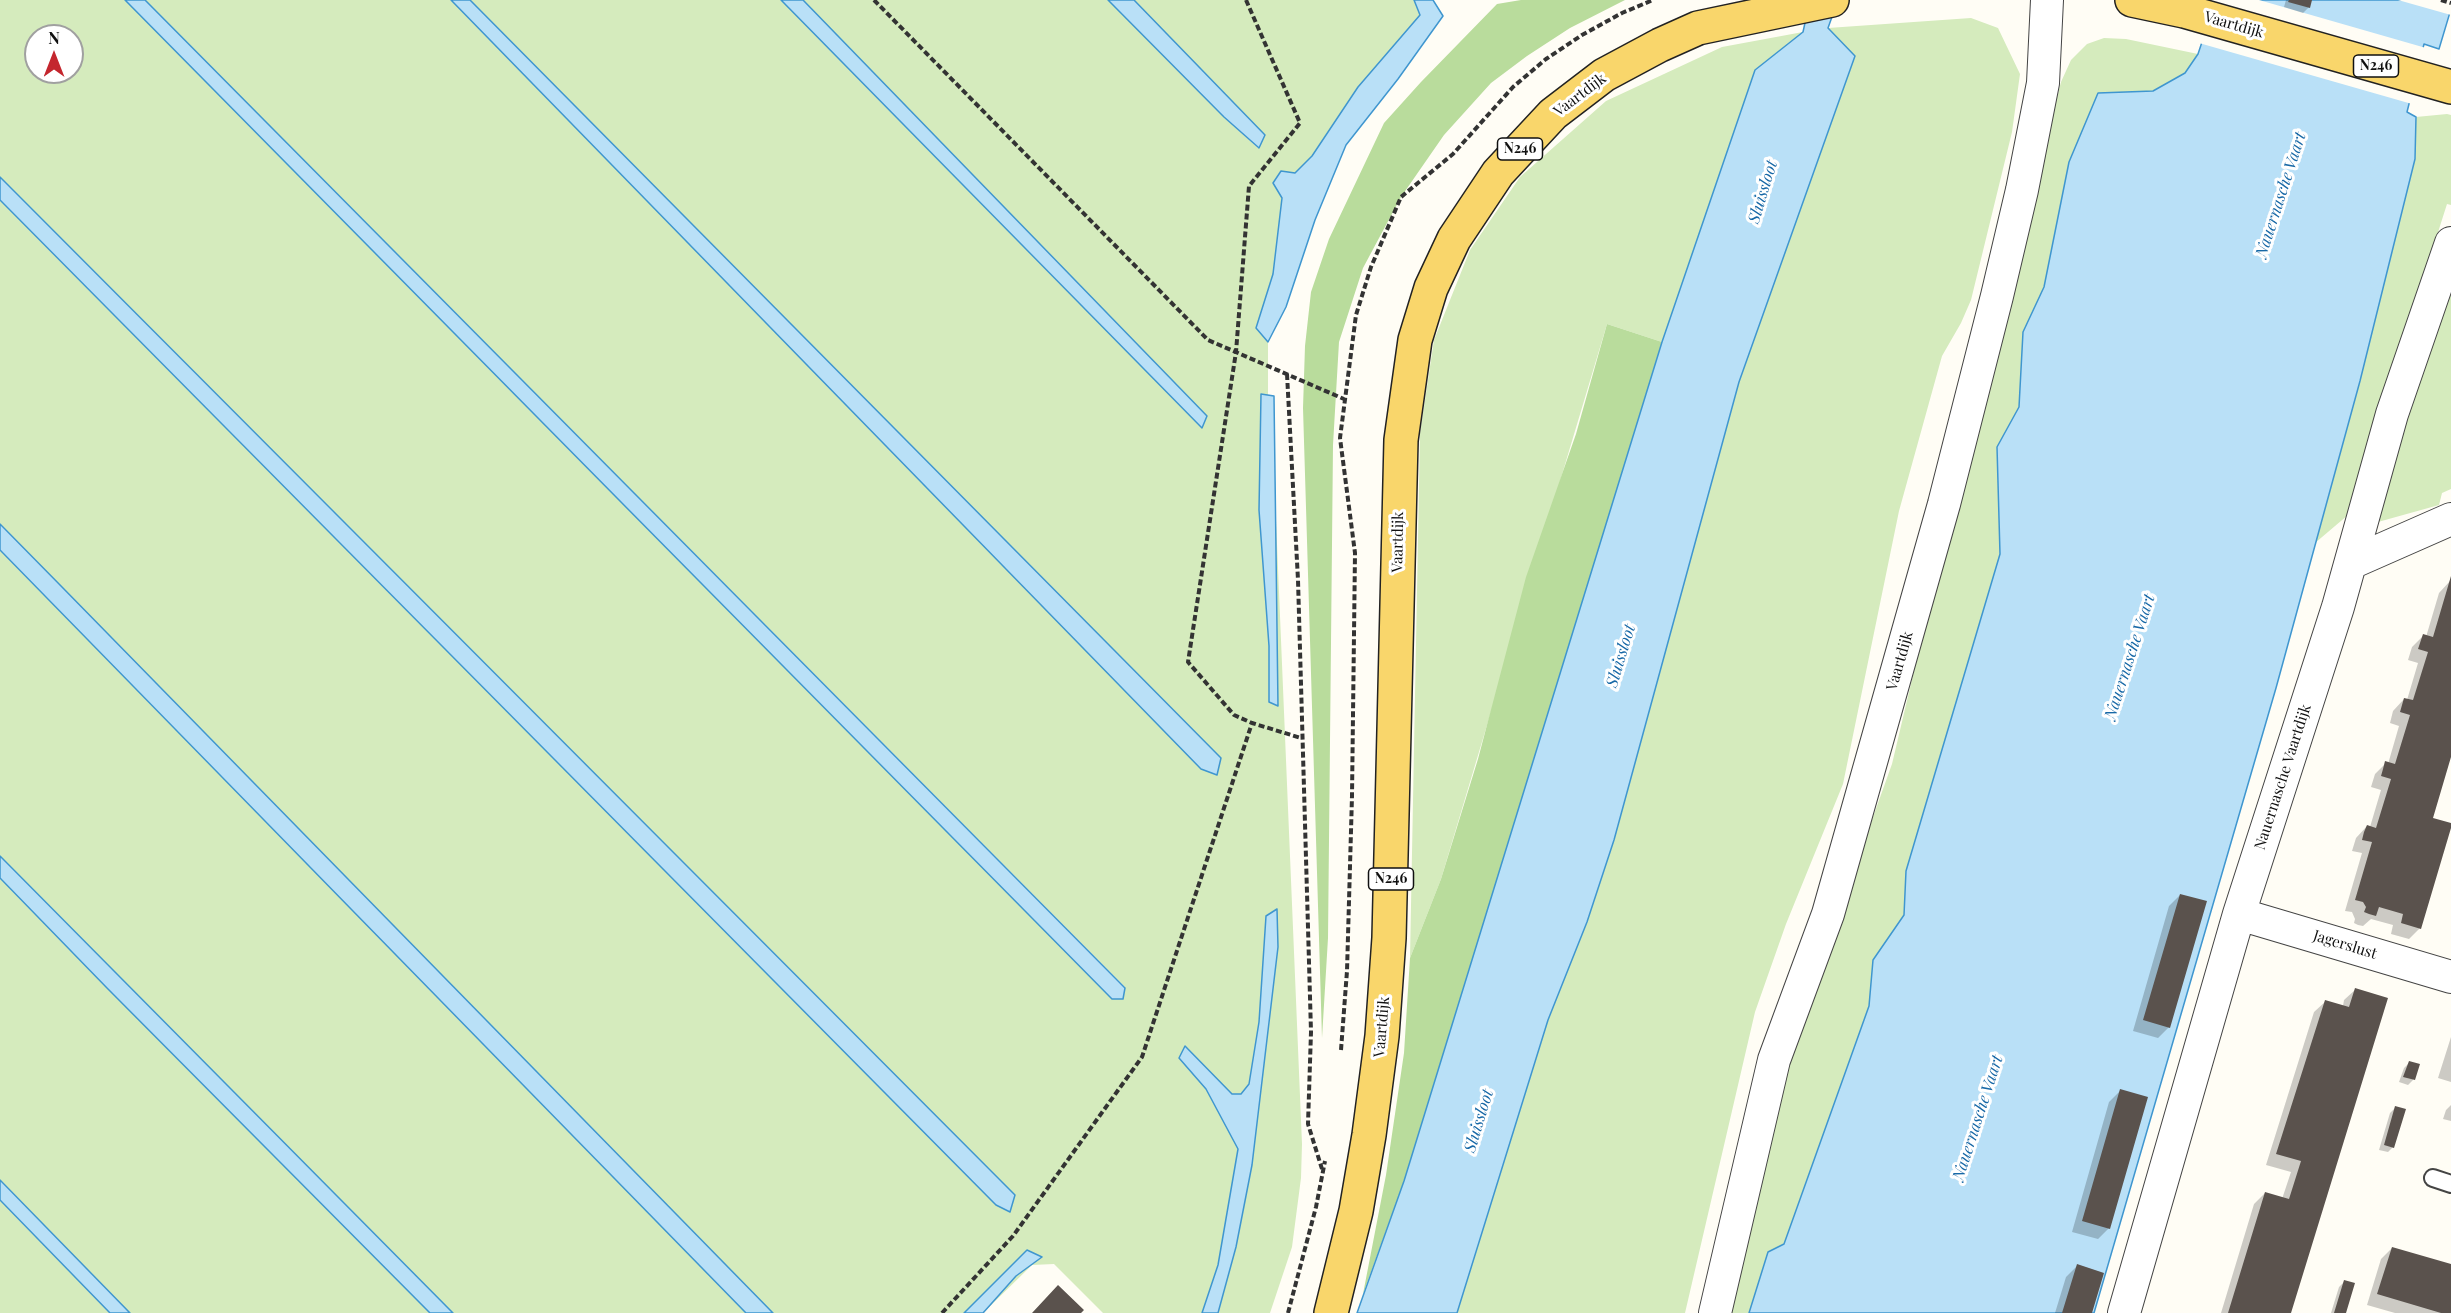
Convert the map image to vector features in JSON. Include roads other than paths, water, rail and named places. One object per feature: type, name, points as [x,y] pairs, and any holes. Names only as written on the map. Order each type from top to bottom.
[{"type":"main road","name":"Vaartdijk","points":[[1331,1313],[1359,1194],[1382,1036],[1389,938],[1401,440],[1415,340],[1428,298],[1454,239],[1498,173],[1553,114],[1604,75],[1734,10],[1832,0]]},
{"type":"main road","name":"Vaartdijk","points":[[2132,0],[2184,11],[2451,87]]},
{"type":"street","name":"Vaartdijk","points":[[1715,1313],[1774,1060],[1828,914],[1944,504],[1991,319],[2022,190],[2043,83],[2047,0]]},
{"type":"street","name":"Nauernasche Vaartdijk","points":[[2124,1313],[2240,914],[2350,563],[2392,414],[2451,243]]},
{"type":"street","points":[[2350,563],[2451,519]]},
{"type":"street","name":"Jagerslust","points":[[2240,914],[2451,977]]},
{"type":"lane","points":[[2433,1178],[2451,1184]]},
{"type":"water","points":[[125,0],[145,0],[1125,988],[1123,999],[1112,999]]},
{"type":"water","points":[[451,0],[470,0],[1221,758],[1217,775],[1201,769]]},
{"type":"water","points":[[781,0],[803,0],[1207,416],[1202,428]]},
{"type":"water","points":[[1108,0],[1134,0],[1265,135],[1259,148],[1224,117]]},
{"type":"water","points":[[1414,0],[1433,0],[1443,16],[1398,79],[1346,145],[1315,220],[1286,307],[1268,342],[1256,328],[1273,274],[1282,198],[1273,183],[1281,171],[1295,173],[1312,156],[1358,87],[1420,15]]},
{"type":"water","name":"Sluissloot","points":[[1810,0],[1838,0],[1828,28],[1855,56],[1739,382],[1614,840],[1587,922],[1548,1020],[1457,1313],[1357,1313],[1404,1181],[1662,342],[1755,70],[1803,32]]},
{"type":"water","name":"Nauernasche Vaart","points":[[2216,0],[2451,0],[2451,9],[2439,49],[2424,44],[2407,112],[2416,117],[2415,159],[2360,381],[2276,688],[2094,1313],[1749,1313],[1768,1252],[1784,1244],[1869,1006],[1873,960],[1904,915],[1906,871],[2000,554],[1997,447],[2019,407],[2023,332],[2044,287],[2069,162],[2098,93],[2153,91],[2185,73],[2198,54]]},
{"type":"water","points":[[0,177],[1015,1195],[1010,1212],[996,1205],[0,200]]},
{"type":"water","points":[[1261,394],[1274,396],[1278,706],[1269,702],[1269,646],[1259,510]]},
{"type":"water","points":[[0,524],[773,1313],[746,1313],[0,550]]},
{"type":"water","points":[[0,856],[453,1313],[430,1313],[107,988],[0,878]]},
{"type":"water","points":[[1277,909],[1278,947],[1252,1165],[1236,1247],[1218,1313],[1202,1313],[1218,1265],[1238,1149],[1206,1089],[1179,1058],[1185,1046],[1232,1094],[1241,1094],[1249,1084],[1259,1022],[1266,916]]},
{"type":"water","points":[[0,1180],[130,1313],[110,1313],[0,1200]]},
{"type":"water","points":[[1027,1250],[1042,1257],[1016,1276],[983,1313],[964,1313]]}]
